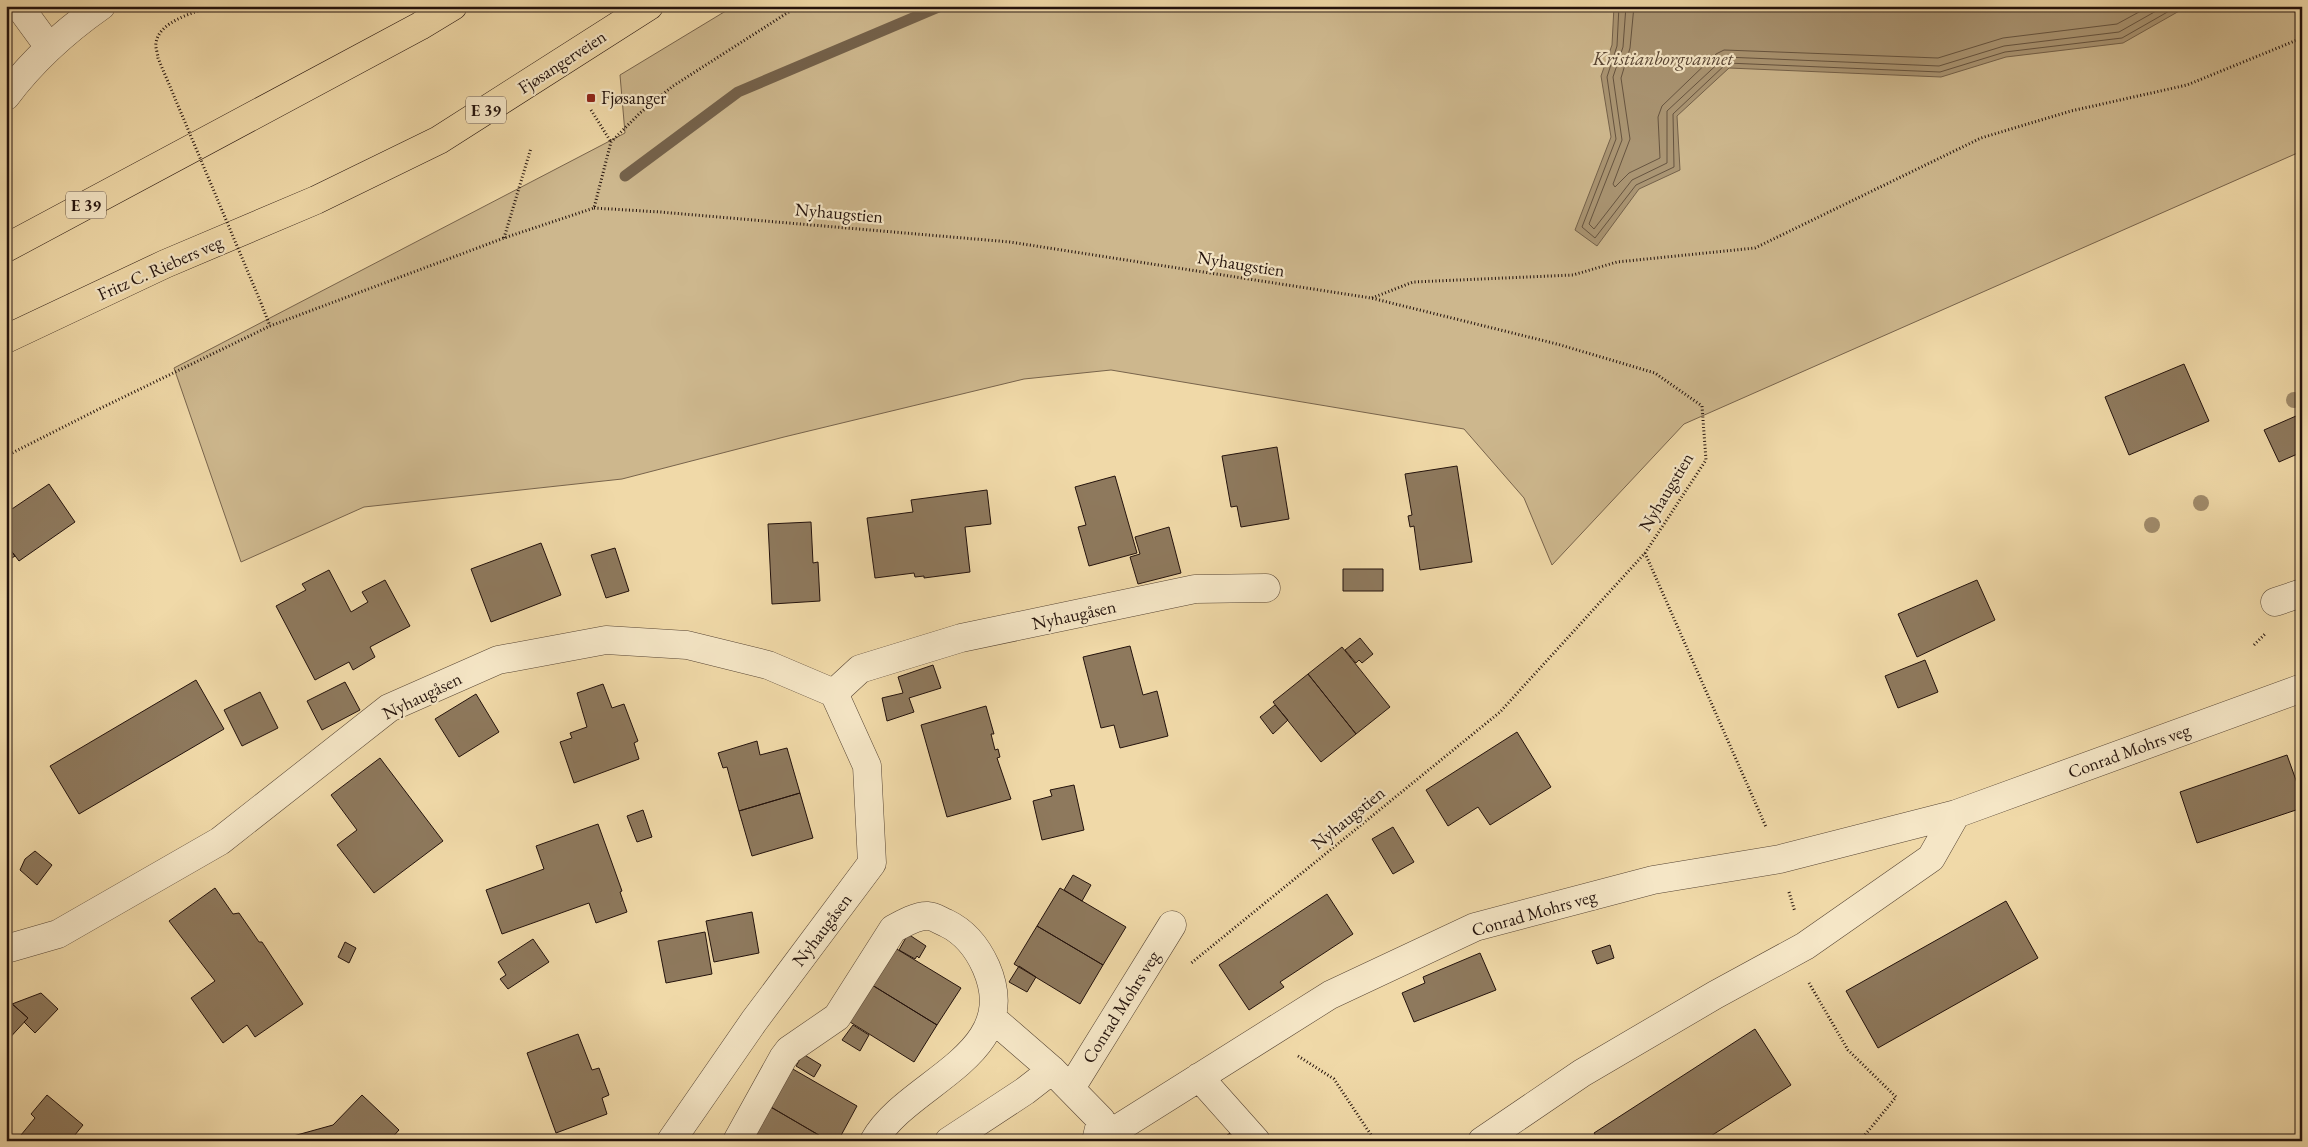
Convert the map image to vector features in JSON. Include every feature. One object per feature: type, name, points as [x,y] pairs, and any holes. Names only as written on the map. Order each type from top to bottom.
[{"type":"highway","name":"E 39","points":[[6,248],[453,6]]},
{"type":"highway","name":"Fjøsangerveien","points":[[316,200],[439,140],[648,6]]},
{"type":"highway","name":"Fritz C. Riebers veg","points":[[6,339],[165,264],[316,200]]},
{"type":"street","points":[[19,6],[49,47]]},
{"type":"street","points":[[6,96],[26,69],[49,47],[71,27],[101,6]]},
{"type":"street","name":"Nyhaugåsen","points":[[834,693],[860,669],[961,638],[1195,589],[1266,588]]},
{"type":"street","points":[[2275,602],[2302,593]]},
{"type":"street","name":"Nyhaugåsen","points":[[6,949],[58,934],[220,841],[389,708],[498,660],[606,640],[687,644],[768,665],[834,693],[867,766],[872,863],[754,1021],[671,1141]]},
{"type":"street","name":"Conrad Mohrs veg","points":[[1097,1141],[1330,995],[1476,927],[1653,880],[1780,859],[1956,814],[2302,688]]},
{"type":"street","points":[[1482,1141],[1582,1073],[1715,995],[1805,946],[1932,858],[1956,814]]},
{"type":"street","points":[[736,1141],[782,1058],[789,1050],[837,1017],[893,929],[903,923],[928,916],[948,924],[965,936],[980,955],[989,974],[993,992],[992,1018],[989,1027],[972,1053],[929,1089],[900,1109],[879,1131],[874,1141]]},
{"type":"street","name":"Conrad Mohrs veg","points":[[1062,1079],[1172,925]]},
{"type":"street","name":"Conrad Mohrs veg","points":[[992,1018],[1062,1079],[1101,1120],[1097,1141]]},
{"type":"street","points":[[1199,1077],[1256,1141]]},
{"type":"street","points":[[949,1141],[1025,1091],[1062,1079]]},
{"type":"path","points":[[211,6],[176,20],[163,29],[156,42],[158,58],[270,326]]},
{"type":"path","points":[[6,456],[270,326],[504,238],[594,208],[611,142],[640,113],[673,86],[798,6]]},
{"type":"path","points":[[1372,298],[1413,282],[1573,275],[1617,262],[1755,248],[1981,138],[2071,111],[2187,85],[2302,38]]},
{"type":"path","points":[[591,110],[611,142]]},
{"type":"path","points":[[504,238],[531,148]]},
{"type":"path","name":"Nyhaugstien","points":[[594,208],[1010,242],[1372,298],[1557,344],[1655,374],[1702,406],[1706,460],[1644,553],[1500,712],[1186,967]]},
{"type":"path","name":"Nyhaugstien","points":[[1644,553],[1780,859]]},
{"type":"path","points":[[1264,1036],[1334,1079],[1375,1141]]},
{"type":"path","points":[[1860,1141],[1896,1097],[1872,1073]]},
{"type":"shaded area","points":[[734,6],[2302,6],[2302,151],[1684,424],[1552,565],[1524,498],[1464,429],[1111,370],[1024,379],[784,437],[622,479],[364,507],[241,562],[174,368],[625,133],[620,75]]},
{"type":"water","name":"Kristianborgvannet","points":[[1614,6],[2188,6],[2123,43],[2006,57],[1941,77],[1729,68],[1677,116],[1680,170],[1639,189],[1597,246],[1575,230],[1611,137],[1601,76],[1612,45]]},
{"type":"building","points":[[2184,364],[2209,421],[2129,455],[2105,397]]},
{"type":"building","points":[[2296,416],[2302,430],[2302,452],[2279,462],[2264,430]]},
{"type":"building","points":[[1277,447],[1289,519],[1241,527],[1237,506],[1231,507],[1222,456]]},
{"type":"building","points":[[1457,466],[1472,562],[1420,570],[1414,526],[1410,527],[1408,516],[1412,515],[1405,474]]},
{"type":"building","points":[[1115,476],[1137,553],[1089,566],[1078,527],[1086,525],[1075,487]]},
{"type":"building","points":[[49,484],[75,522],[19,561],[6,544],[6,538],[9,536],[6,531],[6,513]]},
{"type":"building","points":[[987,490],[991,524],[965,527],[970,572],[924,578],[924,576],[915,577],[914,573],[875,578],[867,518],[913,512],[911,500]]},
{"type":"building","points":[[811,522],[813,563],[818,562],[820,601],[772,604],[768,524]]},
{"type":"building","points":[[1169,527],[1181,573],[1138,584],[1130,557],[1140,554],[1135,537]]},
{"type":"building","points":[[541,543],[561,595],[491,622],[471,569]]},
{"type":"building","points":[[6,544],[15,556],[6,562]]},
{"type":"building","points":[[615,548],[629,591],[606,598],[591,555]]},
{"type":"building","points":[[1343,569],[1383,569],[1383,591],[1343,591]]},
{"type":"building","points":[[329,570],[351,612],[368,602],[362,592],[385,580],[410,626],[370,647],[375,657],[353,670],[349,662],[315,680],[276,606],[306,590],[302,584]]},
{"type":"building","points":[[1977,580],[1995,620],[1917,657],[1898,614]]},
{"type":"building","points":[[1360,638],[1373,654],[1362,663],[1359,660],[1356,663],[1345,650]]},
{"type":"building","points":[[1130,646],[1143,695],[1157,691],[1168,736],[1120,748],[1114,725],[1101,728],[1083,657]]},
{"type":"building","points":[[1342,647],[1390,707],[1356,734],[1308,674]]},
{"type":"building","points":[[1925,660],[1938,692],[1898,708],[1885,676]]},
{"type":"building","points":[[933,665],[941,688],[909,698],[914,712],[887,721],[882,698],[903,693],[898,677]]},
{"type":"building","points":[[1308,674],[1356,734],[1321,762],[1273,702]]},
{"type":"building","points":[[196,680],[224,729],[79,814],[50,766]]},
{"type":"building","points":[[345,682],[360,710],[322,730],[307,701]]},
{"type":"building","points":[[603,684],[612,708],[624,704],[638,741],[634,743],[639,759],[574,783],[560,742],[572,738],[570,733],[587,727],[577,693]]},
{"type":"building","points":[[260,692],[278,728],[242,746],[224,710]]},
{"type":"building","points":[[476,694],[499,732],[459,757],[435,719]]},
{"type":"building","points":[[1275,705],[1288,720],[1273,734],[1260,717]]},
{"type":"building","points":[[986,706],[994,734],[991,734],[995,750],[998,749],[1000,757],[997,758],[1011,799],[947,817],[921,725]]},
{"type":"building","points":[[1517,732],[1551,787],[1490,825],[1478,807],[1448,826],[1426,790]]},
{"type":"building","points":[[757,741],[760,755],[787,748],[800,793],[739,811],[727,767],[723,768],[718,753]]},
{"type":"building","points":[[2287,755],[2302,797],[2302,808],[2197,843],[2180,792]]},
{"type":"building","points":[[380,758],[443,841],[374,893],[337,845],[357,830],[331,795]]},
{"type":"building","points":[[1074,785],[1084,830],[1042,840],[1033,801],[1052,796],[1050,790]]},
{"type":"building","points":[[800,793],[813,838],[752,856],[739,811]]},
{"type":"building","points":[[643,810],[652,837],[637,842],[627,816]]},
{"type":"building","points":[[598,824],[622,891],[620,892],[627,912],[596,923],[589,903],[502,934],[486,890],[544,869],[536,846]]},
{"type":"building","points":[[1393,827],[1414,862],[1393,874],[1372,839]]},
{"type":"building","points":[[35,851],[52,865],[37,885],[20,870],[25,859]]},
{"type":"building","points":[[1073,875],[1091,885],[1082,901],[1064,890]]},
{"type":"building","points":[[215,888],[233,914],[239,913],[259,942],[262,942],[303,1004],[255,1037],[247,1025],[223,1043],[191,998],[215,981],[169,921]]},
{"type":"building","points":[[1060,888],[1126,927],[1103,965],[1037,926]]},
{"type":"building","points":[[1327,894],[1353,934],[1280,982],[1284,987],[1249,1010],[1219,965]]},
{"type":"building","points":[[2006,901],[2038,958],[1878,1048],[1846,991]]},
{"type":"building","points":[[752,912],[759,953],[714,962],[706,921]]},
{"type":"building","points":[[1037,926],[1103,965],[1080,1004],[1014,964]]},
{"type":"building","points":[[705,932],[712,974],[666,983],[658,941]]},
{"type":"building","points":[[908,934],[926,946],[919,958],[917,956],[915,959],[899,950]]},
{"type":"building","points":[[533,939],[549,962],[508,989],[500,979],[506,975],[498,962]]},
{"type":"building","points":[[345,942],[356,948],[349,963],[338,957]]},
{"type":"building","points":[[1610,945],[1614,958],[1597,964],[1592,951]]},
{"type":"building","points":[[895,948],[961,988],[937,1025],[872,985]]},
{"type":"building","points":[[1480,953],[1496,990],[1414,1022],[1402,993],[1425,983],[1423,977]]},
{"type":"building","points":[[1019,966],[1036,977],[1027,992],[1009,982]]},
{"type":"building","points":[[872,985],[937,1025],[914,1062],[850,1022]]},
{"type":"building","points":[[41,993],[58,1009],[35,1033],[24,1022],[28,1018],[12,1004]]},
{"type":"building","points":[[6,1001],[9,1001],[28,1018],[6,1042]]},
{"type":"building","points":[[853,1025],[869,1035],[860,1051],[842,1040]]},
{"type":"building","points":[[1755,1029],[1791,1085],[1703,1141],[1599,1141],[1594,1133]]},
{"type":"building","points":[[578,1034],[592,1070],[599,1068],[609,1095],[602,1098],[607,1114],[556,1133],[527,1053]]},
{"type":"building","points":[[803,1054],[821,1065],[814,1077],[796,1066]]},
{"type":"building","points":[[791,1068],[857,1106],[838,1141],[829,1141],[769,1106]]},
{"type":"building","points":[[47,1095],[83,1125],[70,1141],[16,1141],[35,1118],[31,1114]]},
{"type":"building","points":[[362,1095],[399,1130],[389,1141],[286,1141],[286,1138],[333,1125]]},
{"type":"building","points":[[769,1106],[829,1141],[749,1141]]},
{"type":"building","points":[[1237,1128],[1246,1141],[1219,1141]]},
{"type":"waterway","points":[[625,176],[738,92],[941,6]]},
{"type":"place","name":"Fjøsanger","points":[[591,98]]}]
